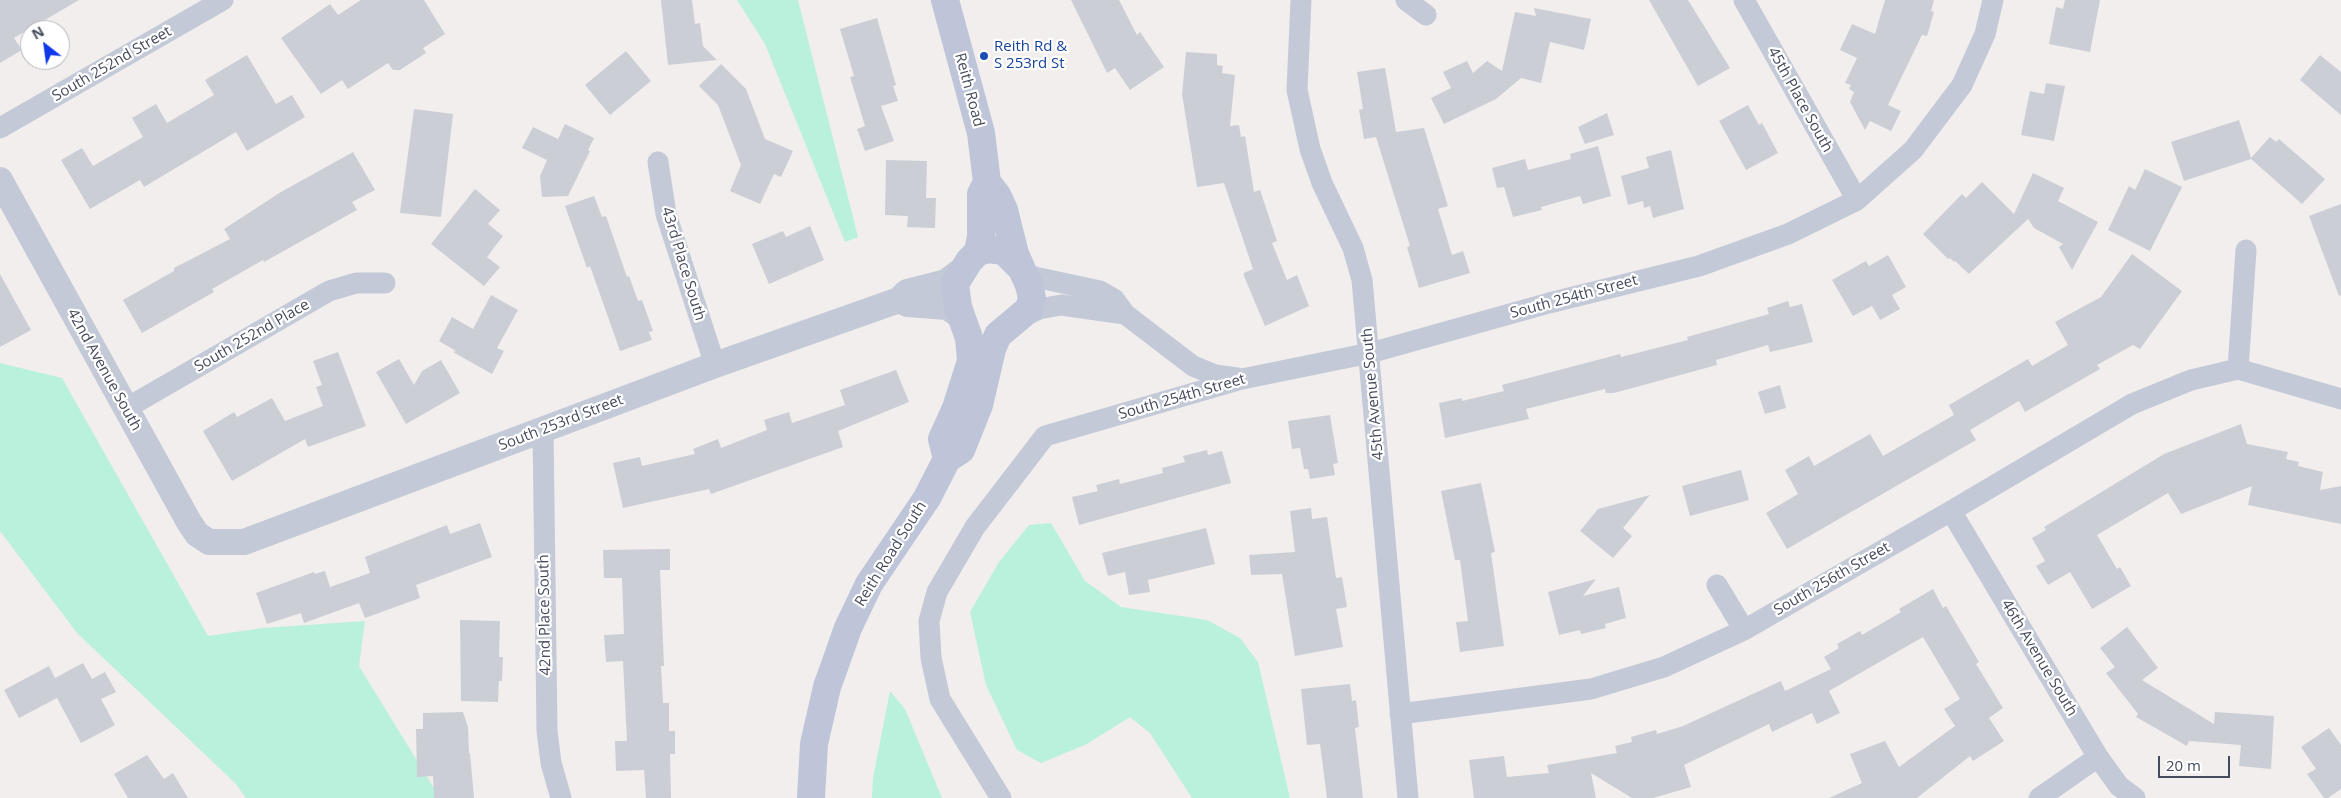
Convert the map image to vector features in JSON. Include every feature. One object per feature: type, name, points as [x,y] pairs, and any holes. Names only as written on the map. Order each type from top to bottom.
[{"type":"main road","name":"Reith Road","points":[[945,0],[981,133],[987,182],[997,195],[1004,210],[1015,254],[1021,268]]},
{"type":"main road","name":"Reith Road","points":[[970,261],[981,236],[981,194],[987,182]]},
{"type":"main road","points":[[947,459],[942,438],[956,408],[971,361],[969,338],[956,297],[955,284],[970,261],[988,249],[1004,251],[1021,268]]},
{"type":"main road","name":"Reith Road South","points":[[811,798],[814,744],[826,687],[848,628],[869,584],[927,498],[947,459],[961,450],[979,405],[992,349],[998,335],[1029,309],[1032,298],[1029,285],[1021,268]]},
{"type":"main road","points":[[962,317],[978,332],[994,332],[1012,323]]},
{"type":"street","name":"South 252nd Street","points":[[0,128],[223,0]]},
{"type":"street","name":"45th Avenue South","points":[[1301,0],[1297,90],[1310,149],[1319,175],[1353,248],[1360,272],[1370,353],[1408,798]]},
{"type":"street","points":[[1406,0],[1426,15]]},
{"type":"street","name":"45th Place South","points":[[1744,0],[1856,200]]},
{"type":"street","name":"South 254th Street","points":[[1001,798],[940,699],[931,658],[929,621],[937,592],[976,526],[1045,436],[1242,379],[1370,353],[1549,303],[1698,266],[1788,234],[1856,200],[1913,150],[1962,85],[1985,34],[1993,0]]},
{"type":"street","name":"43rd Place South","points":[[658,162],[666,214],[715,365]]},
{"type":"street","name":"42nd Avenue South","points":[[0,180],[125,409],[197,534],[209,542],[224,543]]},
{"type":"street","points":[[2246,250],[2238,369],[2341,399]]},
{"type":"street","name":"South 253rd Street","points":[[224,543],[244,542],[715,365],[899,300],[907,292],[946,282],[970,261]]},
{"type":"street","points":[[1021,268],[1030,276],[1100,291],[1114,299],[1125,314],[1193,366],[1215,375],[1242,379]]},
{"type":"street","name":"South 252nd Place","points":[[125,409],[329,291],[356,283],[385,283]]},
{"type":"street","points":[[899,300],[908,304],[947,307],[962,317]]},
{"type":"street","points":[[1012,323],[1039,309],[1061,305],[1125,314]]},
{"type":"street","name":"South 256th Street","points":[[1400,714],[1591,689],[1664,668],[1744,630],[2132,404],[2191,380],[2238,369]]},
{"type":"street","name":"42nd Place South","points":[[542,430],[546,731],[551,763],[561,798]]},
{"type":"street","name":"46th Avenue South","points":[[1951,511],[2098,756],[2119,786],[2135,798]]},
{"type":"street","points":[[1717,585],[1744,630]]},
{"type":"street","points":[[2039,798],[2098,756]]},
{"type":"green space","points":[[737,0],[798,0],[858,237],[845,242],[765,44]]},
{"type":"green space","points":[[0,363],[62,378],[208,636],[263,628],[365,621],[359,666],[440,798],[246,798],[235,783],[77,633],[0,531]]},
{"type":"green space","points":[[1051,523],[1085,581],[1121,607],[1207,620],[1240,638],[1258,662],[1290,798],[1192,798],[1150,733],[1130,717],[1087,744],[1041,763],[1017,750],[986,685],[970,612],[999,562],[1029,525]]},
{"type":"green space","points":[[890,691],[905,709],[942,798],[872,798],[873,778]]},
{"type":"building","points":[[0,0],[79,0],[45,20],[20,20],[20,34],[14,38],[20,47],[20,51],[0,63]]},
{"type":"building","points":[[361,0],[424,0],[445,34],[423,48],[426,53],[400,70],[393,70],[388,63],[348,89],[342,80],[321,94],[281,38],[330,4],[338,15]]},
{"type":"building","points":[[661,0],[692,0],[695,24],[700,23],[703,46],[717,60],[668,65]]},
{"type":"building","points":[[1071,0],[1119,0],[1137,35],[1140,32],[1164,67],[1130,90],[1115,68],[1107,73]]},
{"type":"building","points":[[1649,0],[1688,0],[1730,68],[1698,86]]},
{"type":"building","points":[[1885,0],[1934,0],[1931,11],[1934,12],[1927,36],[1922,35],[1888,105],[1901,111],[1891,131],[1870,121],[1865,130],[1850,102],[1854,92],[1849,89],[1851,85],[1845,83],[1857,58],[1840,50],[1852,24],[1875,34]]},
{"type":"building","points":[[2065,0],[2100,0],[2090,52],[2049,44],[2056,7],[2063,9]]},
{"type":"building","points":[[1534,8],[1591,19],[1584,50],[1550,42],[1541,83],[1521,78],[1496,99],[1444,124],[1431,98],[1451,88],[1443,72],[1467,61],[1473,73],[1487,61],[1502,71],[1515,12],[1536,16]]},
{"type":"building","points":[[877,18],[896,85],[893,86],[898,101],[881,106],[894,141],[865,151],[857,129],[865,126],[850,77],[854,76],[840,29]]},
{"type":"building","points":[[626,51],[651,81],[610,115],[585,85]]},
{"type":"building","points":[[1186,52],[1217,54],[1217,65],[1223,66],[1222,73],[1235,75],[1230,126],[1239,125],[1241,137],[1245,136],[1254,192],[1260,190],[1277,241],[1272,243],[1287,280],[1297,275],[1309,306],[1265,326],[1244,276],[1244,273],[1253,269],[1224,183],[1197,187],[1182,94]]},
{"type":"building","points":[[247,55],[276,104],[292,95],[305,117],[247,151],[236,132],[144,187],[140,180],[90,209],[61,160],[82,148],[93,166],[143,137],[132,118],[156,104],[167,123],[214,95],[205,80]]},
{"type":"building","points":[[2320,55],[2341,72],[2341,115],[2300,80]]},
{"type":"building","points":[[721,64],[746,89],[765,139],[793,151],[781,177],[774,174],[760,204],[730,191],[741,165],[718,105],[699,86]]},
{"type":"building","points":[[1385,68],[1396,132],[1424,128],[1448,206],[1438,209],[1452,255],[1463,251],[1470,273],[1419,288],[1407,247],[1410,246],[1376,137],[1364,139],[1359,110],[1363,109],[1357,72]]},
{"type":"building","points":[[2046,83],[2065,86],[2054,141],[2021,135],[2030,91],[2044,94]]},
{"type":"building","points":[[1748,105],[1759,125],[1762,123],[1778,153],[1746,170],[1719,121]]},
{"type":"building","points":[[414,109],[453,114],[441,217],[400,213]]},
{"type":"building","points":[[1607,113],[1614,135],[1585,144],[1578,127]]},
{"type":"building","points":[[2239,120],[2251,158],[2270,137],[2276,142],[2279,139],[2325,179],[2302,204],[2251,159],[2184,181],[2171,142]]},
{"type":"building","points":[[565,124],[594,138],[588,150],[590,151],[568,196],[542,197],[540,176],[547,160],[522,148],[533,127],[558,139]]},
{"type":"building","points":[[1598,146],[1611,196],[1583,204],[1580,196],[1541,207],[1542,210],[1513,217],[1504,187],[1497,188],[1492,168],[1525,159],[1528,170],[1571,159],[1570,154]]},
{"type":"building","points":[[1671,150],[1684,209],[1653,218],[1650,206],[1644,208],[1643,201],[1628,205],[1621,176],[1649,168],[1646,157]]},
{"type":"building","points":[[353,152],[375,190],[352,202],[357,210],[212,289],[214,292],[142,333],[123,300],[174,271],[174,268],[230,239],[224,229],[281,192]]},
{"type":"building","points":[[886,160],[927,161],[926,198],[936,198],[935,228],[907,227],[908,216],[885,215]]},
{"type":"building","points":[[2145,169],[2182,187],[2150,251],[2108,230],[2129,186],[2135,190]]},
{"type":"building","points":[[2033,173],[2064,188],[2058,201],[2098,222],[2072,270],[2059,247],[2063,244],[2034,228],[2028,219],[1969,274],[1955,261],[1950,258],[1948,259],[1923,234],[1962,194],[1966,198],[1982,182],[2014,214]]},
{"type":"building","points":[[475,189],[500,210],[488,224],[503,236],[487,257],[500,267],[484,286],[431,244]]},
{"type":"building","points":[[594,196],[602,217],[606,216],[627,277],[629,276],[638,301],[642,300],[653,331],[649,332],[652,340],[620,351],[590,266],[587,268],[565,206]]},
{"type":"building","points":[[2341,204],[2341,295],[2339,296],[2309,216]]},
{"type":"building","points":[[810,226],[824,260],[769,284],[752,244],[783,231],[786,237]]},
{"type":"building","points":[[2132,254],[2182,291],[2140,349],[2133,345],[2097,365],[2100,369],[2025,412],[2019,401],[1970,430],[1976,440],[1787,549],[1766,513],[1798,494],[1785,470],[1809,456],[1814,466],[1870,434],[1883,456],[1954,415],[1949,405],[2028,359],[2032,366],[2068,345],[2055,322],[2101,297]]},
{"type":"building","points":[[1888,255],[1906,287],[1892,295],[1900,309],[1880,320],[1872,306],[1853,316],[1832,280],[1866,261],[1869,266]]},
{"type":"building","points":[[0,274],[31,330],[0,347]]},
{"type":"building","points":[[491,295],[518,310],[497,348],[504,351],[492,374],[453,352],[456,351],[439,341],[452,317],[473,329]]},
{"type":"building","points":[[1788,301],[1790,307],[1802,304],[1813,342],[1770,352],[1768,345],[1716,360],[1717,365],[1614,393],[1606,393],[1605,389],[1526,409],[1529,419],[1445,438],[1439,403],[1462,398],[1462,401],[1504,391],[1502,385],[1620,354],[1621,357],[1688,340],[1687,337],[1769,314],[1767,308]]},
{"type":"building","points":[[338,352],[366,426],[308,447],[305,439],[232,481],[203,431],[234,412],[237,417],[272,398],[285,421],[323,406],[316,387],[322,385],[313,361]]},
{"type":"building","points":[[399,359],[414,385],[422,371],[441,360],[460,393],[406,424],[376,372]]},
{"type":"building","points":[[896,370],[909,402],[838,431],[843,447],[711,494],[709,489],[623,508],[613,463],[640,457],[642,466],[695,454],[693,449],[718,439],[721,448],[767,430],[764,420],[789,412],[792,423],[845,405],[840,390]]},
{"type":"building","points":[[1780,385],[1786,408],[1765,414],[1758,392]]},
{"type":"building","points":[[1330,415],[1338,463],[1333,464],[1335,475],[1310,479],[1308,469],[1304,469],[1300,448],[1292,449],[1288,421]]},
{"type":"building","points":[[2241,424],[2247,444],[2288,452],[2286,459],[2299,462],[2298,466],[2323,472],[2320,490],[2341,486],[2341,524],[2248,505],[2252,486],[2181,514],[2168,493],[2097,535],[2117,569],[2120,567],[2131,586],[2092,609],[2070,572],[2048,585],[2036,566],[2045,561],[2032,538],[2046,530],[2044,527],[2164,454]]},
{"type":"building","points":[[1207,450],[1208,455],[1222,451],[1231,483],[1079,525],[1072,497],[1098,491],[1096,485],[1119,479],[1120,484],[1163,473],[1162,468],[1185,462],[1183,456]]},
{"type":"building","points":[[1741,470],[1749,500],[1690,516],[1682,486]]},
{"type":"building","points":[[1481,483],[1495,552],[1491,553],[1504,646],[1460,652],[1456,622],[1468,621],[1460,560],[1455,560],[1441,491]]},
{"type":"building","points":[[1650,495],[1623,528],[1632,536],[1613,558],[1580,531],[1598,509]]},
{"type":"building","points":[[1311,508],[1312,519],[1327,517],[1336,578],[1342,577],[1347,607],[1336,609],[1343,647],[1295,656],[1282,574],[1251,575],[1249,555],[1295,552],[1290,511]]},
{"type":"building","points":[[480,523],[492,557],[416,585],[420,598],[365,618],[359,603],[304,623],[301,613],[267,624],[256,593],[314,572],[315,574],[325,571],[330,587],[370,573],[365,557],[447,525],[450,534]]},
{"type":"building","points":[[1206,528],[1215,564],[1148,580],[1150,592],[1129,595],[1125,572],[1108,576],[1102,553]]},
{"type":"building","points":[[670,549],[670,570],[660,570],[664,666],[661,666],[663,703],[669,703],[669,731],[675,731],[675,754],[670,754],[671,798],[646,798],[644,770],[616,771],[615,741],[627,741],[623,661],[606,662],[604,635],[624,634],[622,578],[604,578],[603,550]]},
{"type":"building","points":[[1596,579],[1583,596],[1619,587],[1626,618],[1605,624],[1606,628],[1581,634],[1580,630],[1559,635],[1548,592]]},
{"type":"building","points":[[1933,589],[1943,608],[1946,606],[1979,662],[1976,664],[2003,708],[1989,718],[2004,741],[1973,761],[1970,756],[1917,798],[1829,798],[1862,783],[1850,754],[1885,741],[1899,767],[1955,726],[1944,709],[1960,699],[1923,637],[1829,691],[1840,713],[1817,724],[1812,713],[1772,732],[1769,724],[1684,765],[1691,787],[1653,798],[1632,798],[1591,773],[1596,798],[1474,798],[1469,760],[1504,756],[1507,777],[1549,773],[1547,765],[1617,753],[1615,746],[1632,742],[1631,737],[1656,730],[1657,734],[1683,726],[1781,681],[1785,691],[1831,669],[1824,657],[1839,648],[1837,644],[1860,631],[1862,635],[1901,612],[1899,609]]},
{"type":"building","points":[[460,620],[500,621],[499,657],[503,657],[502,681],[499,681],[498,702],[461,701]]},
{"type":"building","points":[[2127,627],[2158,668],[2142,680],[2214,724],[2215,712],[2274,716],[2271,769],[2239,766],[2241,745],[2189,741],[2187,746],[2136,717],[2138,714],[2106,673],[2115,667],[2100,648]]},
{"type":"building","points":[[83,663],[92,679],[105,672],[116,692],[101,699],[115,725],[81,743],[57,698],[19,718],[4,690],[49,666],[55,678]]},
{"type":"building","points":[[1350,684],[1352,701],[1356,700],[1359,727],[1355,728],[1363,798],[1327,798],[1320,744],[1307,745],[1301,689]]},
{"type":"building","points":[[463,712],[468,727],[474,798],[434,798],[433,776],[417,777],[416,729],[423,729],[423,713]]},
{"type":"building","points":[[2329,728],[2341,745],[2341,789],[2328,798],[2324,798],[2307,774],[2316,769],[2301,747]]},
{"type":"building","points":[[147,755],[164,779],[173,773],[188,798],[128,798],[114,774]]},
{"type":"place","name":"Reith Rd & S 253rd St","points":[[984,56]]}]
